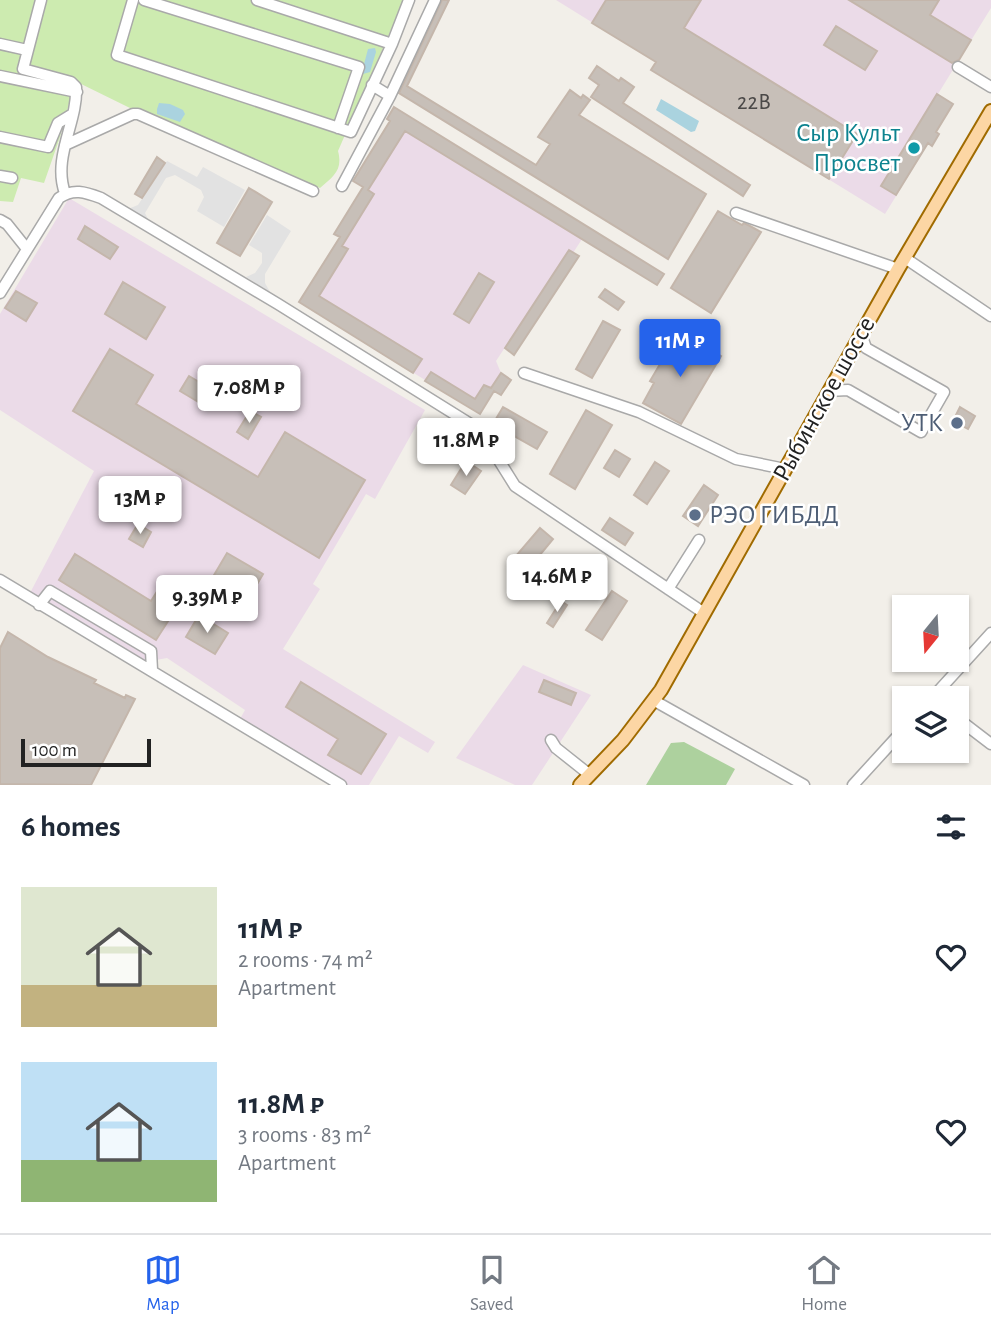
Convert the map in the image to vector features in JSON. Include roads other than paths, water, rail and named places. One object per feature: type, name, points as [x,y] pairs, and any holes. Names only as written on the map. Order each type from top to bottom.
[{"type":"main road","name":"Рыбинское шоссе","points":[[580,785],[623,740],[653,700],[901,263],[991,111]]},
{"type":"street","points":[[0,293],[62,195],[65,145],[77,92],[71,82],[23,69],[41,0]]},
{"type":"street","points":[[133,0],[117,55],[368,137]]},
{"type":"street","points":[[144,0],[359,67],[338,128]]},
{"type":"street","points":[[257,0],[392,44]]},
{"type":"street","points":[[351,132],[392,44],[409,0]]},
{"type":"street","points":[[342,186],[390,96],[435,0]]},
{"type":"street","points":[[0,44],[27,50]]},
{"type":"street","points":[[958,67],[991,87]]},
{"type":"street","points":[[0,76],[77,92]]},
{"type":"street","points":[[372,85],[390,96]]},
{"type":"street","points":[[65,145],[138,114],[313,191]]},
{"type":"street","points":[[0,137],[48,147],[58,123],[71,115]]},
{"type":"street","points":[[0,176],[12,178]]},
{"type":"street","points":[[62,195],[78,191],[101,198],[480,430],[515,485],[704,613]]},
{"type":"street","points":[[736,213],[901,263],[991,316]]},
{"type":"street","points":[[0,220],[7,224],[27,249]]},
{"type":"street","points":[[828,391],[848,390],[921,432],[944,393],[866,348],[861,334]]},
{"type":"street","points":[[524,373],[639,412],[736,459],[785,469]]},
{"type":"street","points":[[668,589],[699,540]]},
{"type":"street","points":[[0,580],[341,785]]},
{"type":"street","points":[[39,605],[50,591],[150,651],[152,670]]},
{"type":"street","points":[[943,686],[991,633]]},
{"type":"street","points":[[653,700],[804,785]]},
{"type":"street","points":[[969,727],[991,744]]},
{"type":"street","points":[[551,740],[556,748],[590,775]]},
{"type":"street","points":[[853,785],[892,742]]},
{"type":"water","points":[[375,48],[370,72],[363,74],[368,49]]},
{"type":"water","points":[[661,99],[699,121],[695,131],[691,132],[656,110]]},
{"type":"water","points":[[159,103],[170,104],[183,110],[185,114],[180,122],[157,114]]},
{"type":"place","name":"Сыр Культ Просвет","points":[[914,148]]},
{"type":"place","name":"УТК","points":[[957,423]]},
{"type":"place","name":"РЭО ГИБДД","points":[[695,515]]}]
